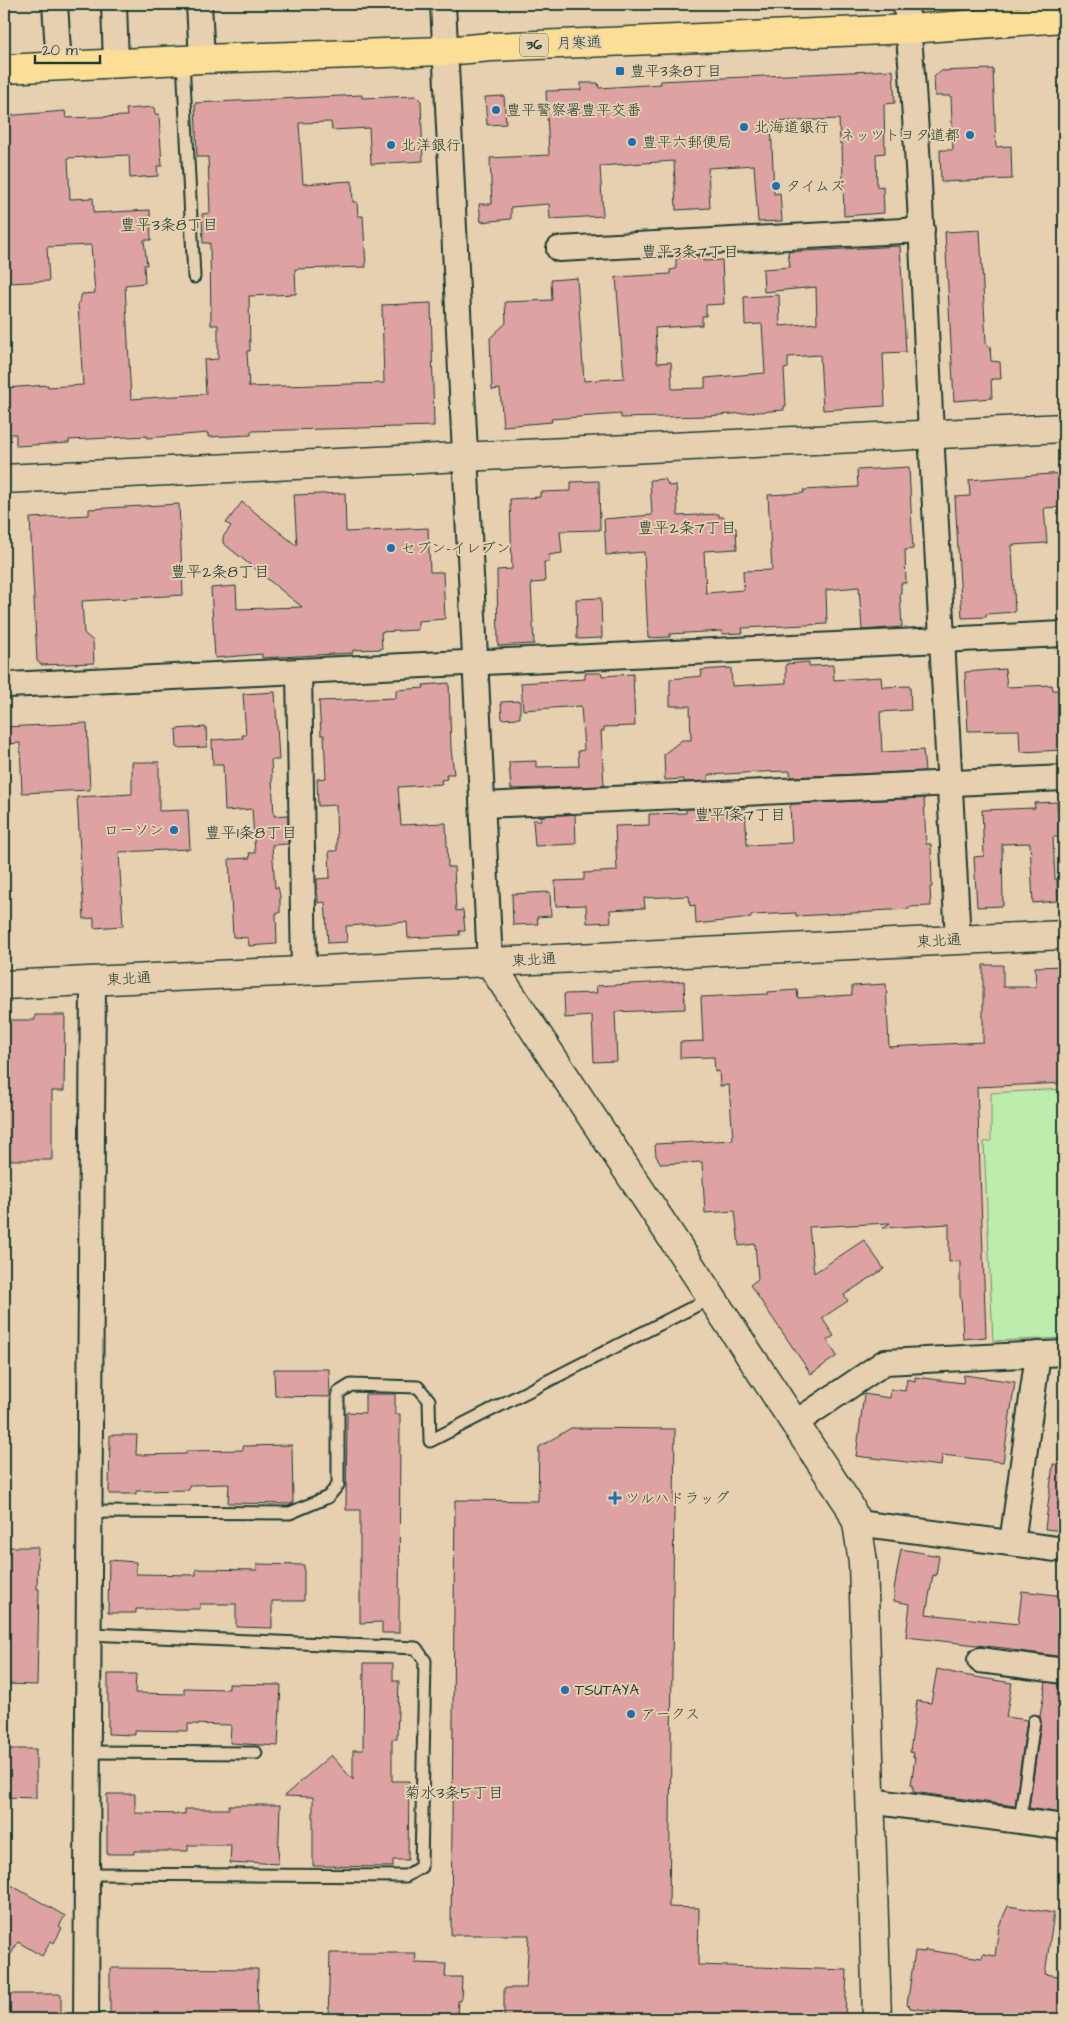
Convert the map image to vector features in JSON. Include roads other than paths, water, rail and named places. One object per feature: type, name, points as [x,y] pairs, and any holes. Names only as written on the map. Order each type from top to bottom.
[{"type":"highway","name":"月寒通","points":[[4,68],[192,59],[445,51],[908,16],[1064,18]]},
{"type":"street","points":[[54,4],[59,66]]},
{"type":"street","points":[[114,4],[116,64]]},
{"type":"street","points":[[192,59],[199,4]]},
{"type":"street","points":[[443,4],[490,963],[849,1504],[857,1523],[863,1562],[878,2019]]},
{"type":"street","points":[[908,16],[922,230],[948,783],[958,940]]},
{"type":"street","points":[[559,249],[922,230]]},
{"type":"street","points":[[4,479],[1064,428]]},
{"type":"street","points":[[8,686],[1064,634]]},
{"type":"street","points":[[298,672],[304,971]]},
{"type":"street","points":[[483,806],[1064,778]]},
{"type":"street","name":"東北通","points":[[4,985],[1064,935]]},
{"type":"street","points":[[86,2019],[93,981]]},
{"type":"street","points":[[795,1423],[885,1362],[1064,1352]]},
{"type":"street","points":[[1012,1543],[1038,1354]]},
{"type":"street","points":[[857,1523],[1064,1550]]},
{"type":"street","points":[[980,1660],[1064,1671]]},
{"type":"street","points":[[870,1801],[1064,1827]]},
{"type":"lane","points":[[192,59],[194,278]]},
{"type":"lane","points":[[90,1512],[290,1513],[328,1497],[338,1485],[338,1393],[351,1385],[418,1387],[429,1400],[430,1441],[711,1298]]},
{"type":"lane","points":[[87,1874],[406,1876],[421,1868],[425,1661],[416,1648],[89,1634]]},
{"type":"lane","points":[[1020,1821],[1034,1721]]},
{"type":"lane","points":[[88,1752],[256,1753]]},
{"type":"place","name":"豊平3条8丁目","points":[[620,71]]},
{"type":"place","name":"豊平警察署豊平交番","points":[[496,110]]},
{"type":"place","name":"北海道銀行","points":[[744,127]]},
{"type":"place","name":"ネッツトヨタ道都","points":[[970,135]]},
{"type":"place","name":"豊平六郵便局","points":[[632,142]]},
{"type":"place","name":"北洋銀行","points":[[391,145]]},
{"type":"place","name":"タイムズ","points":[[776,186]]},
{"type":"place","name":"セブン-イレブン","points":[[391,548]]},
{"type":"place","name":"ローソン","points":[[174,830]]},
{"type":"place","name":"ツルハドラッグ","points":[[615,1498]]},
{"type":"place","name":"TSUTAYA","points":[[565,1690]]},
{"type":"place","name":"アークス","points":[[631,1714]]},
{"type":"district","name":"豊平3条8丁目","points":[[169,225]]},
{"type":"district","name":"豊平3条7丁目","points":[[690,252]]},
{"type":"district","name":"豊平2条7丁目","points":[[687,528]]},
{"type":"district","name":"豊平2条8丁目","points":[[220,572]]},
{"type":"district","name":"豊平1条7丁目","points":[[740,815]]},
{"type":"district","name":"豊平1条8丁目","points":[[251,833]]},
{"type":"district","name":"菊水3条5丁目","points":[[454,1793]]}]
